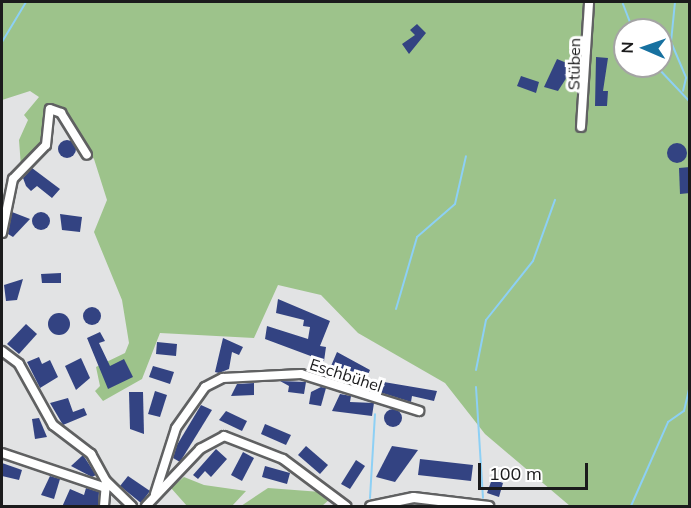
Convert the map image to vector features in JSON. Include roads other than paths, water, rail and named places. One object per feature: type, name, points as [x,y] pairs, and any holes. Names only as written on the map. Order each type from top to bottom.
[{"type":"street","name":"Stüben","points":[[581,127],[589,2]]},
{"type":"street","points":[[2,233],[13,179],[46,145],[50,109],[61,113],[87,155]]},
{"type":"street","points":[[2,351],[19,364],[53,425],[91,454],[106,484],[132,507]]},
{"type":"street","name":"Eschbühel","points":[[155,494],[176,428],[205,387],[223,378],[301,374],[419,411]]},
{"type":"street","points":[[146,507],[155,494],[200,449],[224,436],[283,459],[346,507]]},
{"type":"street","points":[[2,453],[106,484]]},
{"type":"street","points":[[104,507],[106,484]]},
{"type":"street","points":[[369,507],[413,497],[426,502],[488,507]]},
{"type":"waterway","points":[[2,42],[26,2]]},
{"type":"waterway","points":[[675,2],[671,42],[686,78],[683,91]]},
{"type":"waterway","points":[[623,4],[628,18]]},
{"type":"waterway","points":[[667,78],[690,102]]},
{"type":"waterway","points":[[396,309],[417,237],[455,204],[466,156]]},
{"type":"waterway","points":[[476,370],[486,320],[533,261],[555,200]]},
{"type":"waterway","points":[[631,506],[668,422],[684,411],[690,384]]},
{"type":"waterway","points":[[476,387],[483,498]]},
{"type":"waterway","points":[[370,498],[375,414]]}]
